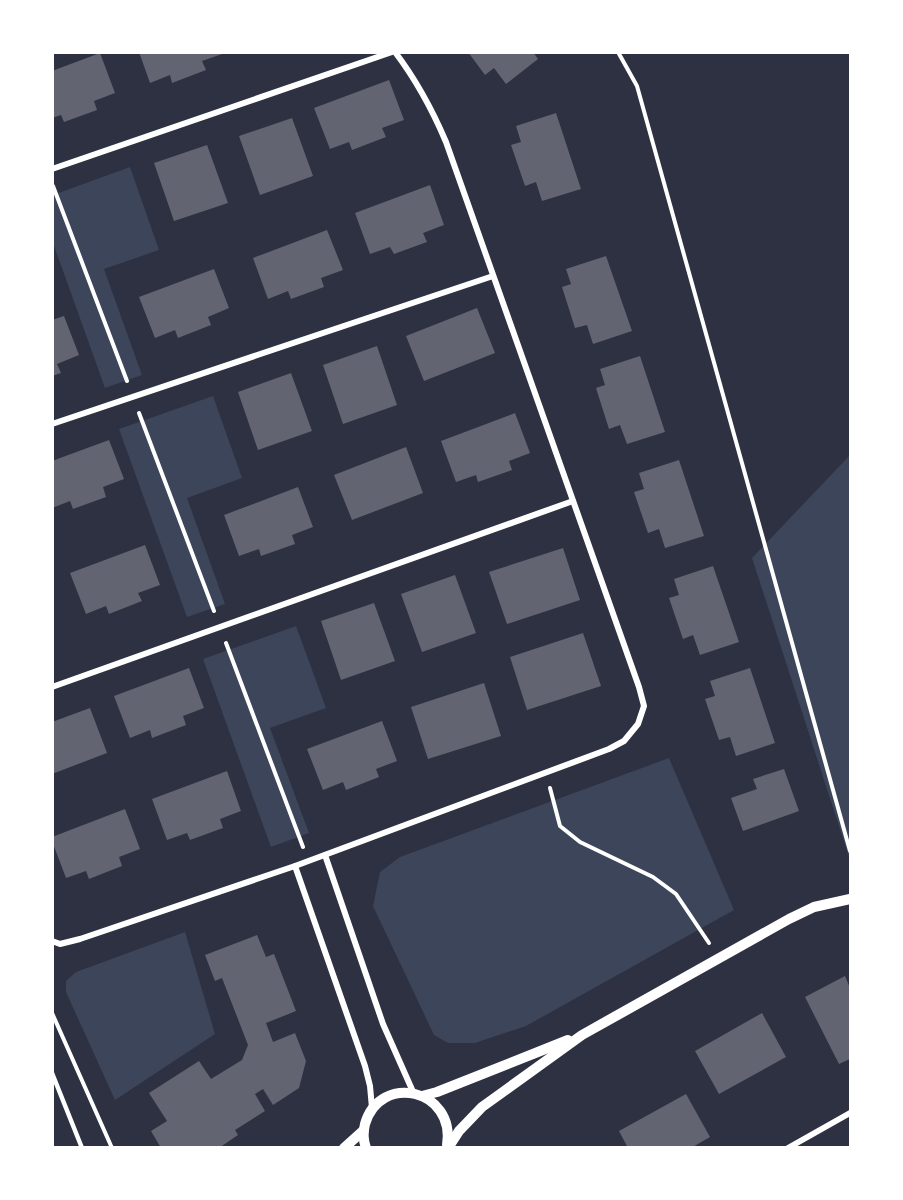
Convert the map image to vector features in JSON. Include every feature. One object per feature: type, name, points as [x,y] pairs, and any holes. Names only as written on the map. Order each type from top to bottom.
[{"type":"street","points":[[52,169],[394,52],[414,78],[446,142],[644,706],[638,724],[624,741],[609,749],[308,862],[81,939],[60,944],[52,941]]},
{"type":"street","points":[[52,424],[493,276]]},
{"type":"street","points":[[52,687],[573,501]]},
{"type":"street","points":[[325,855],[383,1024],[418,1095],[433,1102],[441,1111],[447,1123],[449,1136],[447,1148]]},
{"type":"street","points":[[295,866],[365,1066],[372,1110]]},
{"type":"street","points":[[447,1148],[459,1131],[482,1107],[582,1035],[789,919],[814,907],[850,899]]},
{"type":"street","points":[[366,1148],[364,1130],[368,1117],[375,1106],[386,1098],[398,1094],[418,1095],[437,1092],[582,1035]]},
{"type":"street","points":[[788,1148],[850,1113]]},
{"type":"street","points":[[344,1148],[364,1130]]},
{"type":"lane","points":[[52,1073],[82,1148]]},
{"type":"path","points":[[618,52],[637,86],[850,851]]},
{"type":"path","points":[[52,183],[308,862]]},
{"type":"path","points":[[546,773],[560,826],[580,842],[653,877],[675,894],[719,958]]},
{"type":"path","points":[[53,1015],[112,1148]]},
{"type":"shaded area","points":[[130,167],[159,250],[104,269],[142,375],[105,388],[53,243],[53,195]]},
{"type":"shaded area","points":[[213,396],[242,478],[187,498],[225,604],[187,617],[119,429]]},
{"type":"shaded area","points":[[850,455],[850,857],[849,857],[752,558]]},
{"type":"shaded area","points":[[296,626],[326,708],[270,728],[309,833],[271,847],[203,659]]},
{"type":"shaded area","points":[[669,758],[734,910],[526,1026],[475,1043],[448,1043],[434,1035],[373,906],[380,872],[400,857]]},
{"type":"shaded area","points":[[185,932],[215,1034],[115,1100],[66,992],[66,981],[76,972]]},
{"type":"building","points":[[139,52],[225,53],[202,61],[206,70],[172,83],[170,75],[150,83]]},
{"type":"building","points":[[468,52],[533,52],[538,59],[506,84],[494,68],[485,75]]},
{"type":"building","points":[[100,53],[115,93],[94,101],[97,110],[64,122],[61,115],[52,118],[52,71]]},
{"type":"building","points":[[389,80],[404,120],[382,128],[386,137],[352,150],[349,142],[330,149],[314,108]]},
{"type":"building","points":[[556,113],[581,189],[542,201],[536,182],[525,186],[511,145],[521,142],[516,126]]},
{"type":"building","points":[[292,118],[313,176],[260,195],[239,136]]},
{"type":"building","points":[[207,145],[228,203],[174,221],[154,163]]},
{"type":"building","points":[[430,185],[444,225],[423,233],[427,242],[394,254],[390,247],[370,254],[355,213]]},
{"type":"building","points":[[327,230],[343,270],[321,278],[324,287],[291,299],[288,291],[268,299],[253,258]]},
{"type":"building","points":[[606,256],[632,331],[593,344],[587,325],[575,328],[562,287],[571,284],[566,269]]},
{"type":"building","points":[[214,269],[229,308],[208,317],[211,325],[178,338],[175,330],[155,338],[139,297]]},
{"type":"building","points":[[477,308],[495,353],[424,381],[406,336]]},
{"type":"building","points":[[64,316],[79,355],[57,364],[61,373],[52,376],[52,320]]},
{"type":"building","points":[[377,346],[397,405],[343,424],[323,365]]},
{"type":"building","points":[[640,356],[665,432],[627,444],[620,425],[609,429],[596,388],[605,385],[600,369]]},
{"type":"building","points":[[291,373],[312,431],[258,450],[238,392]]},
{"type":"building","points":[[515,413],[530,453],[509,461],[512,470],[478,482],[476,475],[456,482],[441,441]]},
{"type":"building","points":[[109,440],[124,479],[103,487],[106,497],[73,509],[70,501],[52,508],[52,461]]},
{"type":"building","points":[[406,447],[423,493],[352,520],[334,475]]},
{"type":"building","points":[[679,460],[704,536],[665,548],[659,529],[648,533],[634,492],[644,489],[639,473]]},
{"type":"building","points":[[298,487],[313,527],[292,535],[295,544],[261,556],[259,549],[239,556],[224,515]]},
{"type":"building","points":[[145,545],[160,585],[138,593],[142,601],[109,614],[106,606],[86,614],[70,573]]},
{"type":"building","points":[[563,548],[580,600],[507,624],[489,572]]},
{"type":"building","points":[[713,566],[739,642],[700,655],[693,635],[683,639],[669,598],[679,595],[674,579]]},
{"type":"building","points":[[455,575],[476,633],[422,652],[401,594]]},
{"type":"building","points":[[374,603],[395,661],[341,680],[321,621]]},
{"type":"building","points":[[583,633],[601,686],[527,710],[510,657]]},
{"type":"building","points":[[189,668],[204,708],[183,716],[186,725],[152,738],[150,730],[130,738],[114,696]]},
{"type":"building","points":[[750,668],[775,743],[736,756],[730,737],[719,740],[705,699],[715,696],[710,681]]},
{"type":"building","points":[[484,683],[501,736],[428,759],[411,707]]},
{"type":"building","points":[[90,708],[107,753],[52,774],[52,722]]},
{"type":"building","points":[[382,721],[397,761],[376,769],[379,777],[346,790],[343,782],[323,790],[307,749]]},
{"type":"building","points":[[784,769],[799,811],[743,831],[731,798],[757,789],[753,779]]},
{"type":"building","points":[[227,771],[241,811],[220,819],[223,828],[190,840],[187,833],[167,840],[152,799]]},
{"type":"building","points":[[125,809],[140,849],[119,857],[122,866],[89,879],[86,871],[66,878],[52,837]]},
{"type":"building","points":[[257,935],[266,957],[274,954],[296,1011],[266,1023],[273,1042],[295,1033],[306,1061],[299,1088],[273,1105],[263,1089],[255,1094],[265,1111],[235,1130],[238,1135],[219,1148],[161,1148],[151,1131],[167,1121],[149,1093],[199,1061],[211,1079],[242,1060],[248,1045],[222,978],[215,981],[205,955]]},
{"type":"building","points":[[845,976],[850,988],[850,1059],[839,1064],[805,997]]},
{"type":"building","points":[[762,1013],[786,1057],[719,1094],[695,1051]]},
{"type":"building","points":[[686,1094],[710,1137],[691,1148],[628,1148],[619,1131]]}]
